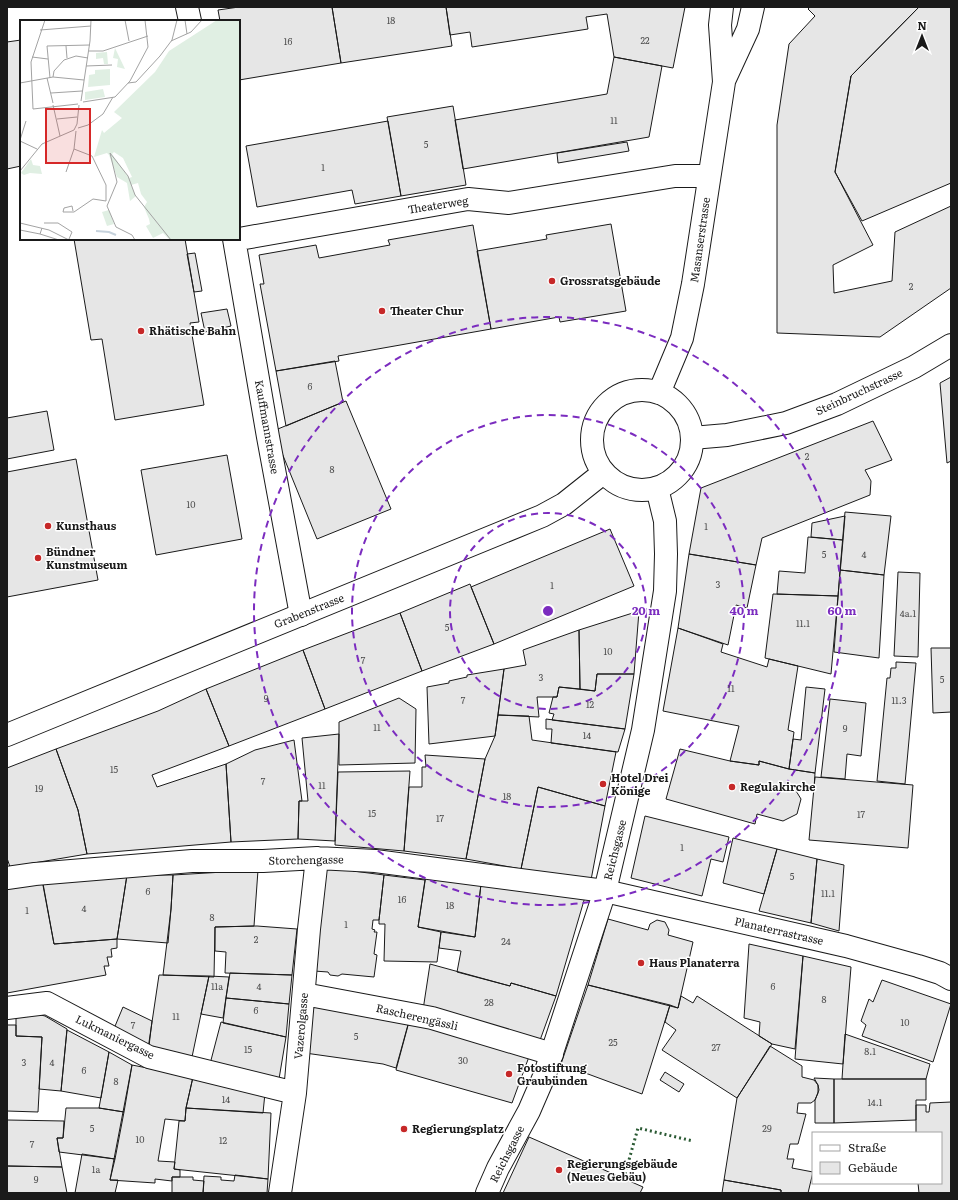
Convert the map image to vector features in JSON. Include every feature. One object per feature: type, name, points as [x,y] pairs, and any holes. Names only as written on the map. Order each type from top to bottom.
[{"type":"street","points":[[187,7],[190,20]]},
{"type":"street","name":"Masanserstrasse","points":[[658,393],[682,338],[693,284],[724,82],[720,25],[722,7]]},
{"type":"street","name":"Masanserstrasse","points":[[724,82],[748,29],[753,7]]},
{"type":"street","name":"Theaterweg","points":[[240,238],[468,199],[509,203],[675,176],[709,176]]},
{"type":"street","name":"Kauffmannstrasse","points":[[236,240],[268,437],[301,615]]},
{"type":"street","name":"Steinbruchstrasse","points":[[692,438],[726,435],[786,423],[837,404],[914,366],[951,345]]},
{"type":"street","points":[[647,390],[658,393],[674,402],[683,412],[689,425],[692,438],[690,454],[683,468],[672,480],[657,488],[635,490],[614,481],[603,473],[596,461],[592,447],[592,432],[597,418],[606,406],[618,396],[632,391],[647,390]]},
{"type":"street","name":"Grabenstrasse","points":[[7,735],[542,516],[564,504],[603,473]]},
{"type":"street","name":"Reichsgasse","points":[[487,1193],[498,1168],[538,1092],[552,1054],[605,892],[643,730],[665,591],[665,521],[657,488]]},
{"type":"street","name":"Storchengasse","points":[[7,878],[35,874],[192,861],[263,861],[317,858],[375,861],[605,892]]},
{"type":"street","name":"Vazerolgasse","points":[[280,1193],[295,1093],[317,858]]},
{"type":"street","name":"Planaterrastrasse","points":[[605,892],[846,946],[918,966],[940,973],[951,979]]},
{"type":"street","name":"Rascherengässli","points":[[304,994],[432,1018],[552,1054]]},
{"type":"street","name":"Lukmaniergasse","points":[[7,1008],[47,1003],[149,1056],[295,1093]]},
{"type":"building","points":[[239,7],[332,7],[341,63],[240,80],[240,20],[220,20],[218,10]]},
{"type":"building","points":[[332,7],[446,7],[452,46],[341,63]]},
{"type":"building","points":[[446,7],[685,7],[673,68],[614,57],[607,14],[586,17],[588,29],[472,47],[470,32],[450,35]]},
{"type":"building","points":[[810,7],[919,7],[851,76],[835,172],[873,245],[833,265],[834,293],[892,281],[895,232],[951,206],[951,288],[880,337],[777,333],[777,125],[789,44],[815,16],[808,9]]},
{"type":"building","points":[[919,7],[951,7],[951,183],[862,221],[835,172],[851,76]]},
{"type":"building","points":[[20,40],[20,166],[7,169],[7,42]]},
{"type":"building","points":[[614,57],[662,66],[649,137],[463,169],[455,120],[607,94]]},
{"type":"building","points":[[453,106],[466,185],[401,196],[387,117]]},
{"type":"building","points":[[388,121],[401,196],[355,204],[352,190],[257,207],[246,146]]},
{"type":"building","points":[[627,142],[629,151],[558,163],[557,153]]},
{"type":"building","name":"Grossratsgebäude","points":[[611,224],[626,311],[560,322],[559,317],[491,329],[477,251],[547,239],[546,235]]},
{"type":"building","points":[[473,225],[491,329],[338,356],[339,361],[276,371],[260,284],[264,284],[259,255],[316,245],[319,258],[390,245],[388,240]]},
{"type":"building","name":"Rhätische Bahn","points":[[74,240],[185,240],[199,322],[190,323],[204,405],[115,420],[102,339],[91,340]]},
{"type":"building","points":[[195,253],[202,291],[194,292],[187,254]]},
{"type":"building","points":[[227,309],[231,326],[205,332],[201,313]]},
{"type":"building","points":[[335,361],[343,402],[286,426],[276,371]]},
{"type":"building","points":[[951,377],[951,461],[947,463],[940,383]]},
{"type":"building","points":[[346,401],[391,509],[317,539],[273,431]]},
{"type":"building","points":[[47,411],[54,450],[7,459],[7,418]]},
{"type":"building","points":[[873,421],[892,460],[865,470],[871,481],[870,495],[762,538],[756,565],[689,554],[701,488]]},
{"type":"building","points":[[227,455],[242,539],[156,555],[141,470]]},
{"type":"building","name":"Kunsthaus","points":[[76,459],[98,580],[7,597],[7,472]]},
{"type":"building","points":[[845,512],[891,516],[884,575],[840,570]]},
{"type":"building","points":[[845,516],[843,540],[811,537],[812,523]]},
{"type":"building","points":[[610,529],[634,586],[494,644],[471,587]]},
{"type":"building","points":[[808,537],[843,540],[838,596],[777,594],[779,571],[805,573]]},
{"type":"building","points":[[689,554],[756,565],[747,608],[736,605],[728,645],[678,628]]},
{"type":"building","points":[[840,570],[884,575],[879,658],[834,652]]},
{"type":"building","points":[[898,572],[920,573],[918,657],[894,656]]},
{"type":"building","points":[[470,584],[494,644],[422,671],[400,613]]},
{"type":"building","points":[[773,594],[838,596],[831,674],[765,658]]},
{"type":"building","points":[[639,611],[634,674],[597,674],[595,691],[580,689],[579,630]]},
{"type":"building","points":[[400,613],[422,671],[325,709],[303,650]]},
{"type":"building","points":[[678,628],[723,644],[721,652],[767,667],[769,659],[798,666],[788,730],[794,732],[789,769],[759,761],[759,765],[730,761],[739,726],[663,711]]},
{"type":"building","points":[[579,630],[580,689],[559,687],[557,697],[537,697],[539,717],[498,715],[504,669],[526,665],[523,650]]},
{"type":"building","points":[[931,648],[951,648],[951,712],[933,713]]},
{"type":"building","points":[[303,650],[325,709],[229,746],[206,689]]},
{"type":"building","points":[[896,662],[916,663],[905,784],[877,781],[887,678],[890,678],[891,668],[896,668]]},
{"type":"building","points":[[504,669],[495,736],[429,744],[427,687],[449,683],[449,681],[467,677],[467,675]]},
{"type":"building","points":[[597,674],[634,674],[625,729],[552,720],[554,714],[549,713],[553,697],[557,697],[559,687],[595,691]]},
{"type":"building","points":[[806,687],[825,689],[815,773],[789,769],[793,739],[801,740]]},
{"type":"building","points":[[206,689],[229,746],[152,775],[157,787],[226,764],[231,842],[87,854],[78,810],[56,749],[158,711]]},
{"type":"building","points":[[399,698],[416,709],[415,763],[339,765],[339,722]]},
{"type":"building","points":[[830,699],[866,703],[861,756],[847,754],[845,779],[821,777]]},
{"type":"building","points":[[498,715],[529,716],[532,740],[616,752],[605,806],[538,787],[521,869],[466,859],[485,759],[495,736]]},
{"type":"building","points":[[546,719],[625,729],[618,752],[551,743],[552,729],[546,729]]},
{"type":"building","points":[[339,734],[335,841],[298,839],[299,801],[308,801],[302,738]]},
{"type":"building","points":[[294,740],[302,801],[299,801],[298,839],[231,842],[226,764],[255,750]]},
{"type":"building","points":[[56,749],[78,810],[87,854],[10,867],[7,858],[7,768]]},
{"type":"building","name":"Regulakirche","points":[[680,749],[730,761],[759,765],[759,761],[789,769],[815,773],[814,789],[793,786],[801,799],[797,814],[783,821],[757,814],[755,824],[666,799]]},
{"type":"building","points":[[425,755],[485,759],[466,859],[404,851],[409,787],[422,787],[422,767],[426,767]]},
{"type":"building","points":[[410,771],[404,851],[335,845],[338,772]]},
{"type":"building","points":[[815,777],[913,785],[908,848],[809,840]]},
{"type":"building","points":[[538,787],[605,806],[591,880],[521,869]]},
{"type":"building","points":[[645,816],[729,837],[723,862],[711,859],[702,896],[631,878]]},
{"type":"building","points":[[733,838],[777,849],[764,894],[723,883]]},
{"type":"building","points":[[777,849],[817,859],[811,923],[759,911]]},
{"type":"building","points":[[817,859],[844,865],[839,931],[811,923]]},
{"type":"building","points":[[350,866],[353,871],[384,875],[379,920],[373,920],[372,929],[375,930],[374,932],[377,932],[374,954],[377,955],[374,977],[342,974],[338,976],[330,975],[328,972],[314,971],[325,868]]},
{"type":"building","points":[[258,870],[254,926],[215,927],[214,977],[163,975],[171,909],[173,875]]},
{"type":"building","points":[[127,875],[117,939],[54,944],[42,880]]},
{"type":"building","points":[[127,875],[173,875],[168,943],[117,939]]},
{"type":"building","points":[[384,875],[425,880],[418,927],[441,932],[437,962],[384,961],[385,924],[379,924],[379,920]]},
{"type":"building","points":[[426,875],[481,884],[475,937],[418,927]]},
{"type":"building","points":[[42,878],[54,944],[117,939],[117,948],[111,949],[112,957],[107,957],[109,966],[104,966],[106,975],[7,993],[7,883]]},
{"type":"building","points":[[481,884],[585,897],[556,996],[511,983],[510,986],[457,972],[461,951],[439,948],[441,932],[475,937]]},
{"type":"building","name":"Haus Planaterra","points":[[608,919],[648,930],[650,924],[657,920],[665,922],[669,930],[668,935],[693,942],[678,1008],[588,985]]},
{"type":"building","points":[[257,926],[297,929],[292,975],[225,973],[226,952],[215,951],[215,927]]},
{"type":"building","points":[[749,944],[803,956],[795,1049],[772,1044],[759,1036],[760,1022],[744,1018]]},
{"type":"building","points":[[803,956],[851,967],[843,1064],[795,1059]]},
{"type":"building","points":[[430,964],[510,986],[511,983],[556,996],[539,1043],[423,1010]]},
{"type":"building","points":[[230,973],[292,975],[289,1004],[226,998]]},
{"type":"building","points":[[159,975],[209,976],[192,1057],[148,1049]]},
{"type":"building","points":[[209,976],[229,977],[223,1018],[201,1014]]},
{"type":"building","points":[[882,980],[951,1004],[933,1062],[862,1036],[866,1025],[861,1021],[869,999],[873,1002]]},
{"type":"building","points":[[588,985],[670,1005],[642,1094],[561,1064]]},
{"type":"building","points":[[681,996],[693,1003],[697,996],[772,1044],[737,1098],[662,1050],[676,1030],[665,1022],[670,1005],[678,1008]]},
{"type":"building","points":[[226,998],[289,1004],[286,1037],[223,1023]]},
{"type":"building","points":[[311,1004],[409,1021],[396,1068],[383,1064],[305,1053]]},
{"type":"building","points":[[123,1007],[152,1021],[149,1046],[113,1031]]},
{"type":"building","points":[[16,1009],[45,1016],[67,1029],[61,1091],[39,1089],[42,1037],[16,1036]]},
{"type":"building","points":[[410,1018],[530,1054],[512,1103],[396,1070]]},
{"type":"building","points":[[221,1022],[286,1037],[279,1079],[210,1064]]},
{"type":"building","points":[[7,1025],[16,1025],[16,1036],[42,1037],[38,1112],[7,1111]]},
{"type":"building","points":[[67,1030],[109,1052],[101,1098],[61,1091]]},
{"type":"building","points":[[845,1034],[930,1064],[926,1079],[842,1079]]},
{"type":"building","points":[[770,1046],[802,1066],[802,1077],[814,1080],[818,1085],[818,1093],[815,1100],[811,1103],[798,1103],[797,1113],[806,1114],[798,1144],[790,1144],[787,1159],[794,1159],[792,1168],[812,1172],[808,1193],[781,1193],[781,1190],[724,1180],[737,1098]]},
{"type":"building","points":[[109,1052],[132,1065],[124,1112],[99,1108]]},
{"type":"building","points":[[132,1065],[193,1077],[186,1108],[185,1121],[165,1119],[158,1161],[175,1162],[174,1169],[180,1170],[180,1177],[172,1177],[172,1181],[155,1179],[155,1183],[110,1180]]},
{"type":"building","points":[[665,1072],[684,1084],[679,1092],[660,1080]]},
{"type":"building","points":[[193,1077],[265,1093],[263,1113],[186,1108]]},
{"type":"building","points":[[814,1078],[834,1079],[834,1123],[815,1123],[815,1100],[819,1090]]},
{"type":"building","points":[[834,1079],[926,1079],[926,1100],[916,1100],[916,1120],[834,1123]]},
{"type":"building","points":[[951,1102],[951,1193],[919,1193],[918,1184],[942,1184],[942,1132],[916,1132],[916,1105],[926,1105],[926,1112],[929,1112],[930,1103]]},
{"type":"building","points":[[66,1108],[99,1108],[124,1112],[115,1159],[59,1152],[57,1138],[63,1138]]},
{"type":"building","points":[[186,1108],[271,1113],[268,1179],[174,1169],[179,1121],[185,1121]]},
{"type":"building","points":[[7,1120],[64,1121],[63,1138],[57,1138],[62,1167],[7,1166]]},
{"type":"building","name":"Regierungsgebäude (Neues Gebäu)","points":[[529,1137],[643,1187],[640,1193],[503,1193]]},
{"type":"building","points":[[82,1154],[115,1159],[110,1180],[118,1180],[115,1193],[75,1193]]},
{"type":"building","points":[[7,1166],[62,1167],[67,1193],[7,1193]]},
{"type":"building","points":[[235,1175],[268,1179],[267,1193],[203,1193],[204,1176],[221,1177],[221,1180],[234,1181]]},
{"type":"building","points":[[172,1177],[193,1177],[193,1180],[204,1181],[203,1193],[172,1193]]},
{"type":"building","points":[[724,1180],[781,1190],[781,1193],[722,1193]]},
{"type":"hedge","points":[[625,1174],[638,1128],[693,1141]]},
{"type":"place","name":"Grossratsgebäude","points":[[552,281]]},
{"type":"place","name":"Theater Chur","points":[[382,311]]},
{"type":"place","name":"Rhätische Bahn","points":[[141,331]]},
{"type":"place","name":"Kunsthaus","points":[[48,526]]},
{"type":"place","name":"Bündner Kunstmuseum","points":[[38,558]]},
{"type":"place","name":"Hotel Drei Könige","points":[[603,784]]},
{"type":"place","name":"Regulakirche","points":[[732,787]]},
{"type":"place","name":"Haus Planaterra","points":[[641,963]]},
{"type":"place","name":"Fotostiftung Graubünden","points":[[509,1074]]},
{"type":"place","name":"Regierungsplatz","points":[[404,1129]]},
{"type":"place","name":"Regierungsgebäude (Neues Gebäu)","points":[[559,1170]]}]
